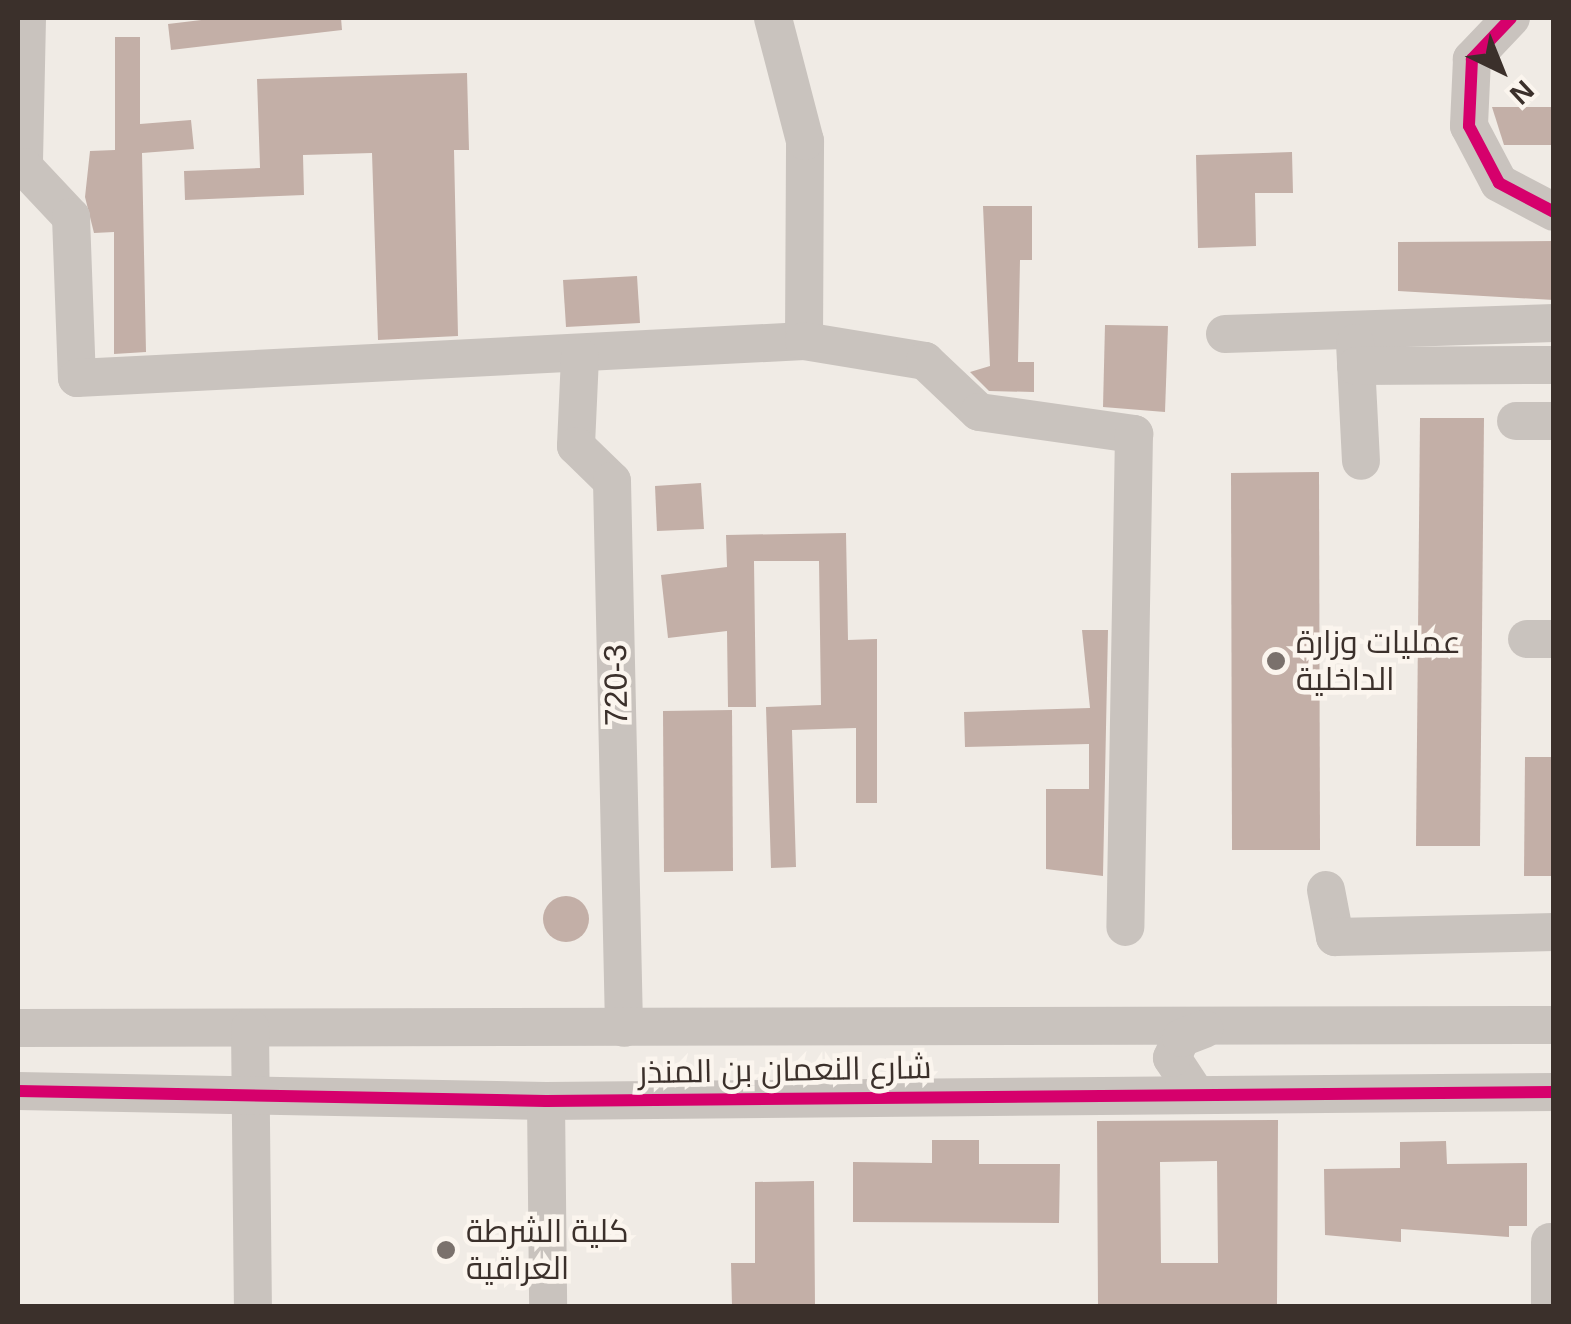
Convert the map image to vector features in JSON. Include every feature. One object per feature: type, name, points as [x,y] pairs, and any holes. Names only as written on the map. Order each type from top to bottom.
[{"type":"street","points":[[27,18],[24,167],[71,218],[77,378],[580,356],[804,341],[924,361],[979,412],[1134,434],[1125,927]]},
{"type":"street","points":[[773,18],[805,141],[804,341]]},
{"type":"street","points":[[1511,18],[1472,59],[1469,126],[1499,183],[1554,212]]},
{"type":"street","points":[[1355,348],[1554,323]]},
{"type":"street","points":[[1225,334],[1554,366]]},
{"type":"street","points":[[1355,348],[1362,461]]},
{"type":"street","name":"720-3","points":[[580,356],[576,446],[612,481],[624,1028]]},
{"type":"street","points":[[1326,890],[1334,937],[1554,932]]},
{"type":"street","name":"شارع النعمان بن المنذر","points":[[18,1028],[1554,1026]]},
{"type":"street","points":[[250,1028],[253,1306]]},
{"type":"street","points":[[1196,1093],[1172,1058],[1182,1038],[1204,1029]]},
{"type":"street","name":"شارع النعمان بن المنذر","points":[[18,1091],[251,1092],[546,1101],[1554,1092]]},
{"type":"street","points":[[546,1101],[548,1306]]},
{"type":"street","points":[[1550,1242],[1550,1306]]},
{"type":"building","points":[[218,18],[341,18],[342,30],[171,50],[168,24]]},
{"type":"building","points":[[115,37],[140,37],[140,124],[191,120],[194,149],[142,153],[146,352],[114,354],[114,232],[94,233],[85,197],[90,151],[115,150]]},
{"type":"building","points":[[467,73],[469,150],[454,150],[458,336],[378,340],[372,153],[303,155],[304,195],[185,200],[184,171],[260,168],[257,79]]},
{"type":"building","points":[[1492,107],[1554,107],[1554,145],[1504,145]]},
{"type":"building","points":[[1292,152],[1293,193],[1255,193],[1256,246],[1198,248],[1196,155]]},
{"type":"building","points":[[983,206],[1032,206],[1032,260],[1020,260],[1018,362],[1034,362],[1034,392],[989,391],[970,372],[990,366]]},
{"type":"building","points":[[1554,241],[1554,300],[1398,291],[1398,242]]},
{"type":"building","points":[[637,276],[640,323],[566,327],[563,280]]},
{"type":"building","points":[[1105,325],[1168,326],[1165,412],[1103,407]]},
{"type":"building","points":[[1420,418],[1484,418],[1480,846],[1416,846]]},
{"type":"building","name":"عمليات وزارة الداخلية","points":[[1319,472],[1320,850],[1232,850],[1231,473]]},
{"type":"building","points":[[701,483],[704,529],[657,531],[655,486]]},
{"type":"building","points":[[846,533],[848,640],[877,639],[877,803],[856,803],[856,728],[792,730],[796,867],[771,868],[766,707],[821,705],[819,561],[754,561],[756,707],[728,707],[727,631],[668,638],[661,575],[727,567],[726,535]]},
{"type":"building","points":[[1082,630],[1108,630],[1103,876],[1046,869],[1046,789],[1089,789],[1089,744],[965,747],[964,712],[1090,708]]},
{"type":"building","points":[[732,710],[733,871],[664,872],[663,711]]},
{"type":"building","points":[[1525,757],[1554,757],[1554,876],[1524,876]]},
{"type":"building","points":[[566,896],[582,903],[589,919],[582,935],[566,942],[550,935],[543,919],[550,903]]},
{"type":"building","points":[[1278,1120],[1277,1306],[1098,1306],[1097,1121]],"holes":[[[1217,1161],[1218,1263],[1161,1263],[1160,1162]]]},
{"type":"building","points":[[932,1140],[979,1140],[979,1164],[1060,1164],[1059,1223],[853,1222],[853,1162],[932,1163]]},
{"type":"building","points":[[1446,1141],[1447,1164],[1527,1163],[1527,1226],[1509,1226],[1509,1237],[1401,1229],[1401,1242],[1325,1235],[1324,1169],[1400,1168],[1400,1142]]},
{"type":"building","points":[[814,1181],[815,1306],[732,1306],[731,1263],[755,1263],[755,1182]]},
{"type":"cycle path","points":[[1511,18],[1472,59],[1469,126],[1499,183],[1554,212]]},
{"type":"cycle path","points":[[18,1091],[546,1101],[1554,1092]]},
{"type":"place","name":"عمليات وزارة الداخلية","points":[[1276,661]]},
{"type":"place","name":"كلية الشرطة العراقية","points":[[446,1250]]}]
